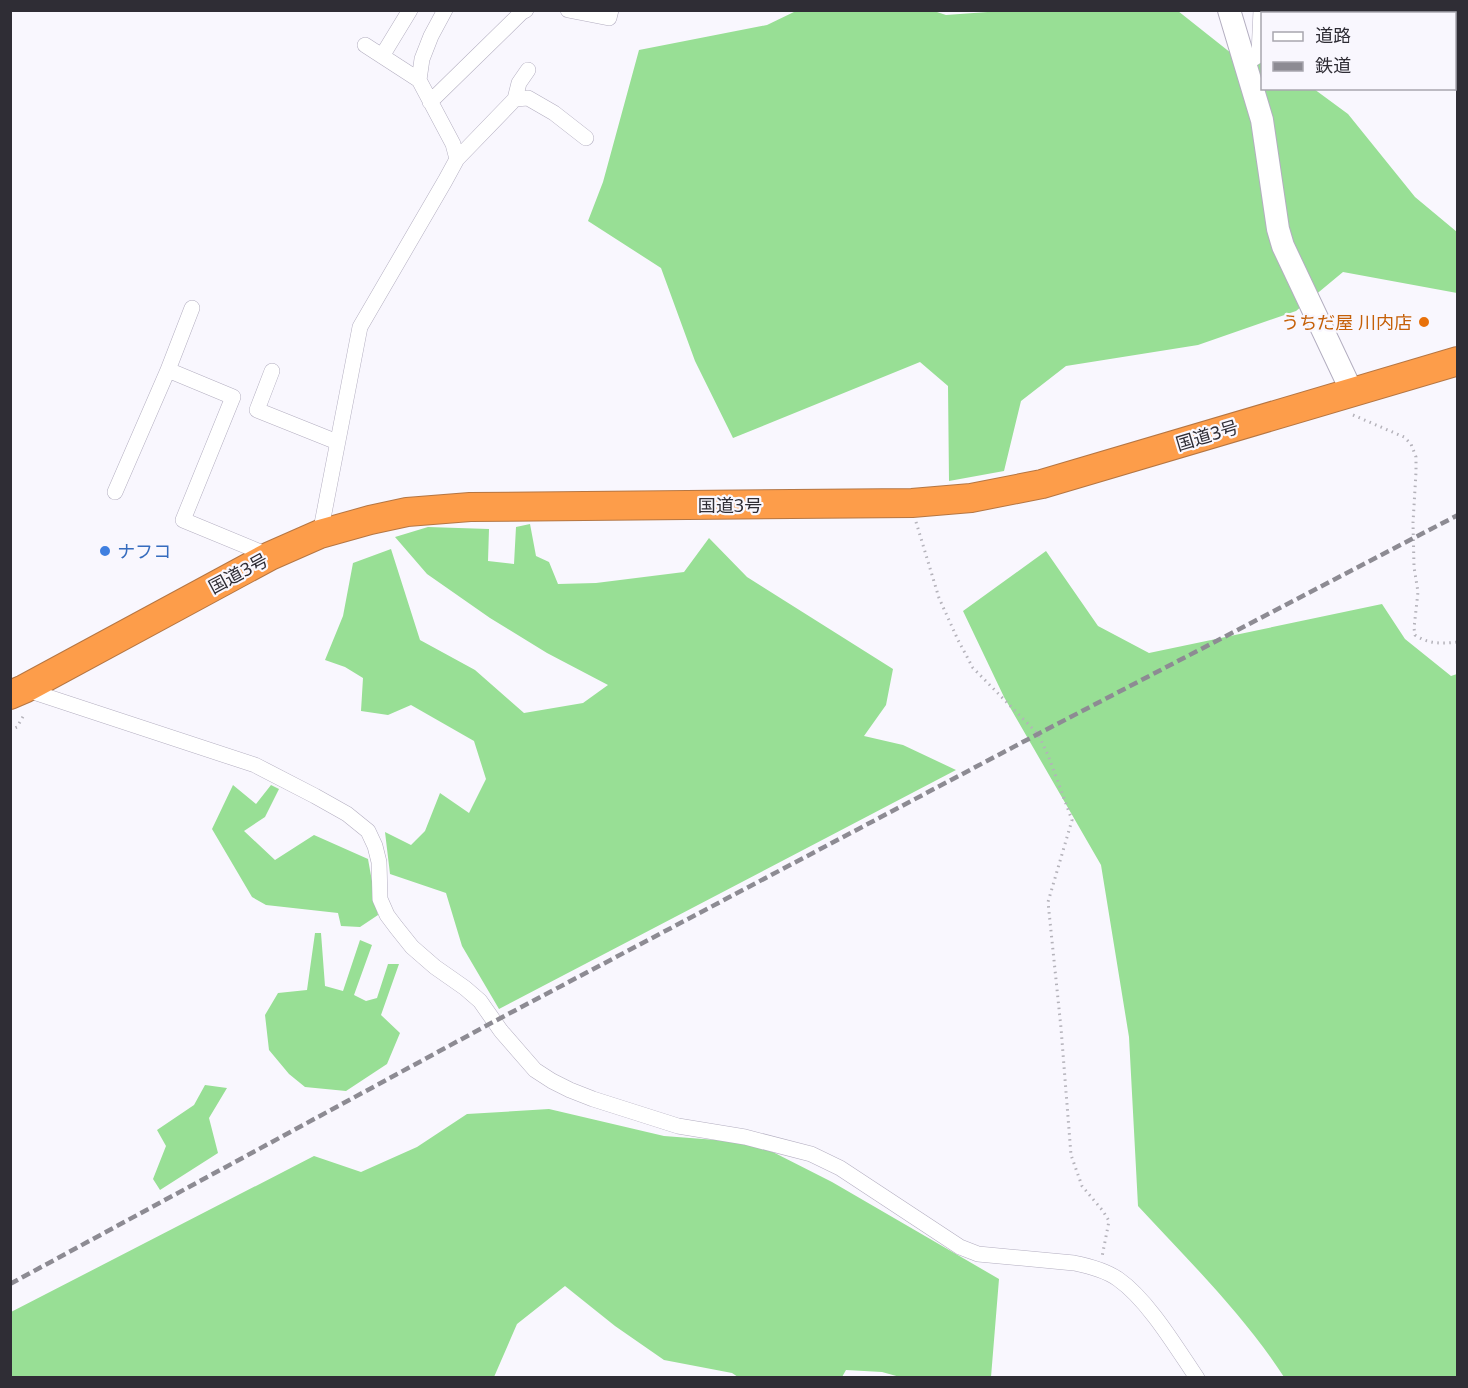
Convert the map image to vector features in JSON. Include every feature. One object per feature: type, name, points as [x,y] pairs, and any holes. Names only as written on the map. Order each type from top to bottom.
[{"type":"highway","name":"国道3号","points":[[15,695],[270,556],[321,534],[370,520],[407,512],[470,507],[912,503],[971,498],[1042,484],[1458,361]]},
{"type":"street","points":[[382,56],[410,10]]},
{"type":"street","points":[[419,80],[422,59],[445,10]]},
{"type":"street","points":[[430,102],[526,10]]},
{"type":"street","points":[[568,10],[609,18],[611,10]]},
{"type":"street","points":[[1229,10],[1262,120],[1278,229],[1341,395]]},
{"type":"street","points":[[1245,64],[1259,55],[1261,10]]},
{"type":"street","points":[[365,45],[419,80],[453,144],[456,159]]},
{"type":"street","points":[[321,534],[360,327],[456,159],[515,99],[519,83],[528,70]]},
{"type":"street","points":[[515,99],[528,98],[554,113],[586,138]]},
{"type":"street","points":[[116,492],[192,308]]},
{"type":"street","points":[[168,370],[233,397],[183,520],[270,556]]},
{"type":"street","points":[[272,371],[257,410],[337,442]]},
{"type":"street","points":[[15,695],[255,765],[347,814],[368,831],[375,846],[379,862],[380,899],[387,915],[396,927],[412,946],[435,967],[480,1001],[501,1031],[536,1070],[552,1082],[593,1099],[678,1126],[753,1139],[811,1154],[840,1168],[960,1246],[978,1254],[1074,1263],[1100,1270],[1116,1278],[1142,1301],[1197,1377]]},
{"type":"path","points":[[1341,395],[1346,412],[1404,437],[1411,444],[1416,457],[1413,522],[1414,567],[1418,592],[1415,635],[1439,644],[1458,642]]},
{"type":"path","points":[[912,503],[939,598],[958,640],[973,668],[1038,734],[1072,820],[1048,902],[1071,1155],[1082,1186],[1109,1221],[1100,1270]]},
{"type":"green space","points":[[931,10],[946,15],[1015,10],[1178,11],[1236,57],[1261,62],[1261,90],[1315,90],[1348,114],[1415,197],[1457,232],[1457,293],[1343,272],[1296,311],[1198,345],[1066,366],[1021,401],[1004,471],[949,481],[948,386],[920,362],[733,438],[695,361],[661,268],[588,221],[603,182],[639,50],[767,25],[796,11]]},
{"type":"green space","points":[[1457,11],[1457,33],[1456,12],[1391,12]]},
{"type":"green space","points":[[530,524],[536,556],[549,562],[558,584],[596,583],[684,572],[709,538],[747,577],[893,669],[886,705],[864,736],[903,745],[956,770],[499,1009],[462,946],[446,893],[390,874],[385,832],[411,845],[425,831],[440,793],[469,813],[486,779],[474,741],[411,705],[388,715],[361,711],[363,678],[345,667],[325,660],[343,616],[353,563],[391,549],[420,640],[475,670],[524,713],[583,703],[608,685],[547,653],[490,618],[427,574],[395,537],[428,527],[489,529],[488,561],[514,564],[516,527]]},
{"type":"green space","points":[[1046,551],[1098,626],[1149,653],[1382,604],[1405,639],[1451,676],[1457,674],[1457,1377],[1284,1377],[1251,1331],[1138,1206],[1129,1037],[1101,865],[1004,697],[963,611]]},
{"type":"green space","points":[[233,785],[256,804],[271,785],[279,789],[265,817],[244,831],[275,860],[314,835],[368,859],[378,915],[360,927],[341,926],[338,913],[266,905],[252,897],[212,829]]},
{"type":"green space","points":[[315,933],[321,933],[325,986],[343,991],[360,940],[372,945],[354,995],[366,1001],[377,998],[388,964],[399,964],[381,1015],[400,1033],[387,1064],[346,1091],[305,1087],[289,1074],[269,1050],[265,1015],[278,993],[307,990]]},
{"type":"green space","points":[[205,1085],[227,1088],[209,1118],[218,1153],[160,1190],[153,1179],[166,1146],[157,1130],[194,1105]]},
{"type":"green space","points":[[549,1109],[664,1136],[755,1143],[832,1182],[999,1279],[991,1377],[900,1377],[882,1372],[846,1370],[842,1377],[738,1377],[732,1373],[664,1360],[615,1326],[565,1286],[517,1324],[494,1377],[11,1378],[11,1312],[314,1156],[361,1172],[417,1147],[467,1114]]},
{"type":"railway","points":[[10,1284],[495,1021],[1458,515]]},
{"type":"place","name":"うちだ屋 川内店","points":[[1424,322]]},
{"type":"place","name":"ナフコ","points":[[105,551]]}]
